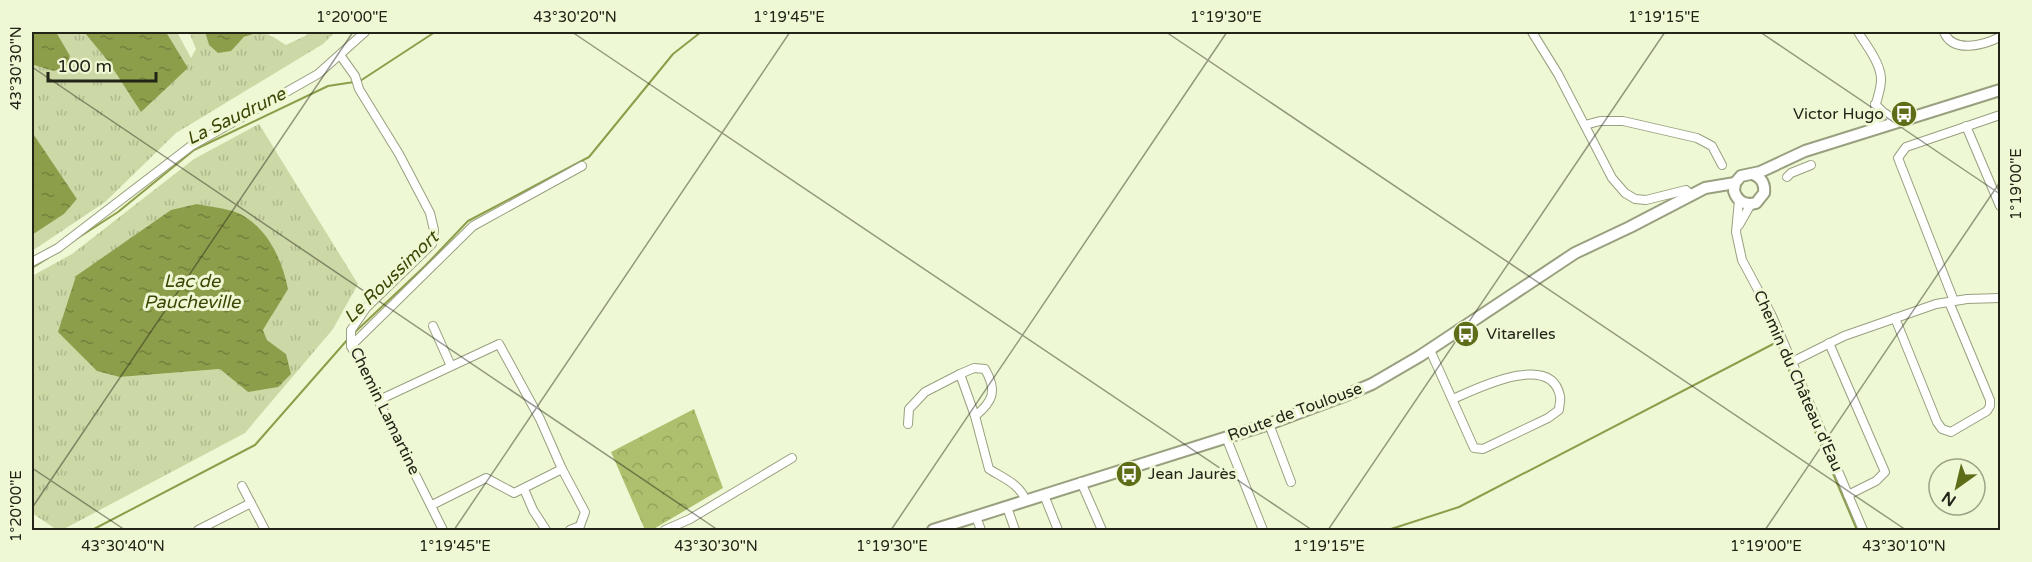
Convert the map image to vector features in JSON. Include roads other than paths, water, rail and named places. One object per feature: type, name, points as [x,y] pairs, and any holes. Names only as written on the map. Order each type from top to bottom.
[{"type":"main road","points":[[1793,157],[1767,179],[1762,197],[1751,204],[1737,198],[1735,183],[1745,174],[1753,174],[1805,151],[2001,90]]},
{"type":"main road","points":[[1753,174],[1762,180],[1764,185]]},
{"type":"main road","name":"Route de Toulouse","points":[[933,531],[1269,424],[1372,384],[1430,350],[1575,253],[1705,188],[1735,183]]},
{"type":"main road","name":"Route de Toulouse","points":[[1691,195],[1716,191],[1730,192],[1737,198]]},
{"type":"street","points":[[32,262],[58,248],[191,146],[318,74],[364,32]]},
{"type":"street","points":[[1533,32],[1558,74],[1612,178],[1625,193],[1635,199],[1646,200],[1686,190],[1689,190],[1691,195]]},
{"type":"street","points":[[1858,32],[1880,69],[1881,81],[1875,104],[1877,128]]},
{"type":"street","points":[[1944,32],[1953,44],[1963,46],[1987,43],[2001,37]]},
{"type":"street","name":"Chemin Lamartine","points":[[340,55],[356,76],[359,89],[399,154],[430,213],[434,230],[432,244],[366,308],[351,330],[351,346],[443,531]]},
{"type":"street","points":[[1875,104],[1898,122]]},
{"type":"street","points":[[1895,318],[1937,422],[1942,429],[1951,432],[1987,411],[1990,400],[1898,158],[1905,147],[2001,115]]},
{"type":"street","points":[[1585,125],[1600,121],[1623,121],[1697,138],[1712,146],[1722,165]]},
{"type":"street","points":[[1966,126],[2001,206]]},
{"type":"street","points":[[1787,177],[1811,165]]},
{"type":"street","points":[[351,346],[473,226],[582,166]]},
{"type":"street","name":"Chemin du Château d'Eau","points":[[1737,198],[1736,232],[1742,260],[1771,314],[1863,531]]},
{"type":"street","points":[[1736,232],[1740,220],[1751,204]]},
{"type":"street","points":[[1792,362],[1860,329],[1936,304],[1967,299],[2001,298]]},
{"type":"street","points":[[433,326],[452,366]]},
{"type":"street","points":[[1829,343],[1885,472],[1876,482],[1848,495]]},
{"type":"street","points":[[379,400],[499,344],[540,419],[562,469],[585,512],[580,526],[570,531]]},
{"type":"street","points":[[1430,350],[1474,448],[1483,449],[1548,418],[1559,410],[1560,396],[1554,384],[1544,375],[1530,374],[1513,376],[1453,399]]},
{"type":"street","points":[[908,424],[909,409],[925,392],[974,368],[985,369],[992,381],[992,398],[975,416]]},
{"type":"street","points":[[960,374],[975,416],[988,469],[1017,486],[1026,501]]},
{"type":"street","points":[[1269,424],[1291,482]]},
{"type":"street","points":[[1226,437],[1263,531]]},
{"type":"street","points":[[665,531],[690,519],[792,458]]},
{"type":"street","points":[[432,505],[486,478],[514,493],[562,469]]},
{"type":"street","points":[[1082,482],[1102,531]]},
{"type":"street","points":[[242,486],[265,531]]},
{"type":"street","points":[[524,489],[546,531]]},
{"type":"street","points":[[1044,495],[1058,531]]},
{"type":"street","points":[[198,531],[251,504]]},
{"type":"street","points":[[1007,507],[1016,531]]},
{"type":"street","points":[[976,517],[981,531]]},
{"type":"water","points":[[32,32],[56,32],[70,56],[66,67],[54,71],[32,66]]},
{"type":"water","points":[[84,32],[166,32],[188,68],[141,112],[108,61]]},
{"type":"water","points":[[205,32],[258,32],[244,37],[231,51],[218,53],[209,45]]},
{"type":"water","points":[[32,132],[77,199],[64,214],[32,235]]},
{"type":"water","name":"Lac de Paucheville","points":[[197,204],[233,211],[248,219],[265,235],[282,266],[288,289],[263,330],[267,340],[286,354],[291,374],[278,387],[248,392],[220,369],[120,377],[97,371],[58,332],[76,276],[171,210]]},
{"type":"waterway","name":"La Saudrune","points":[[360,81],[435,32]]},
{"type":"waterway","name":"Le Roussimort","points":[[354,333],[425,266],[468,221],[589,157],[673,54],[701,32]]},
{"type":"waterway","name":"La Saudrune","points":[[70,243],[118,212],[194,150],[328,86],[354,82]]},
{"type":"waterway","name":"La Saudrune","points":[[32,268],[48,258]]},
{"type":"waterway","name":"Le Roussimort","points":[[92,530],[255,445],[348,339]]},
{"type":"waterway","points":[[1388,530],[1459,507],[1777,342],[1857,530]]},
{"type":"place","name":"Victor Hugo","points":[[1904,114]]},
{"type":"place","name":"Vitarelles","points":[[1466,334]]},
{"type":"place","name":"Jean Jaurès","points":[[1129,474]]}]
